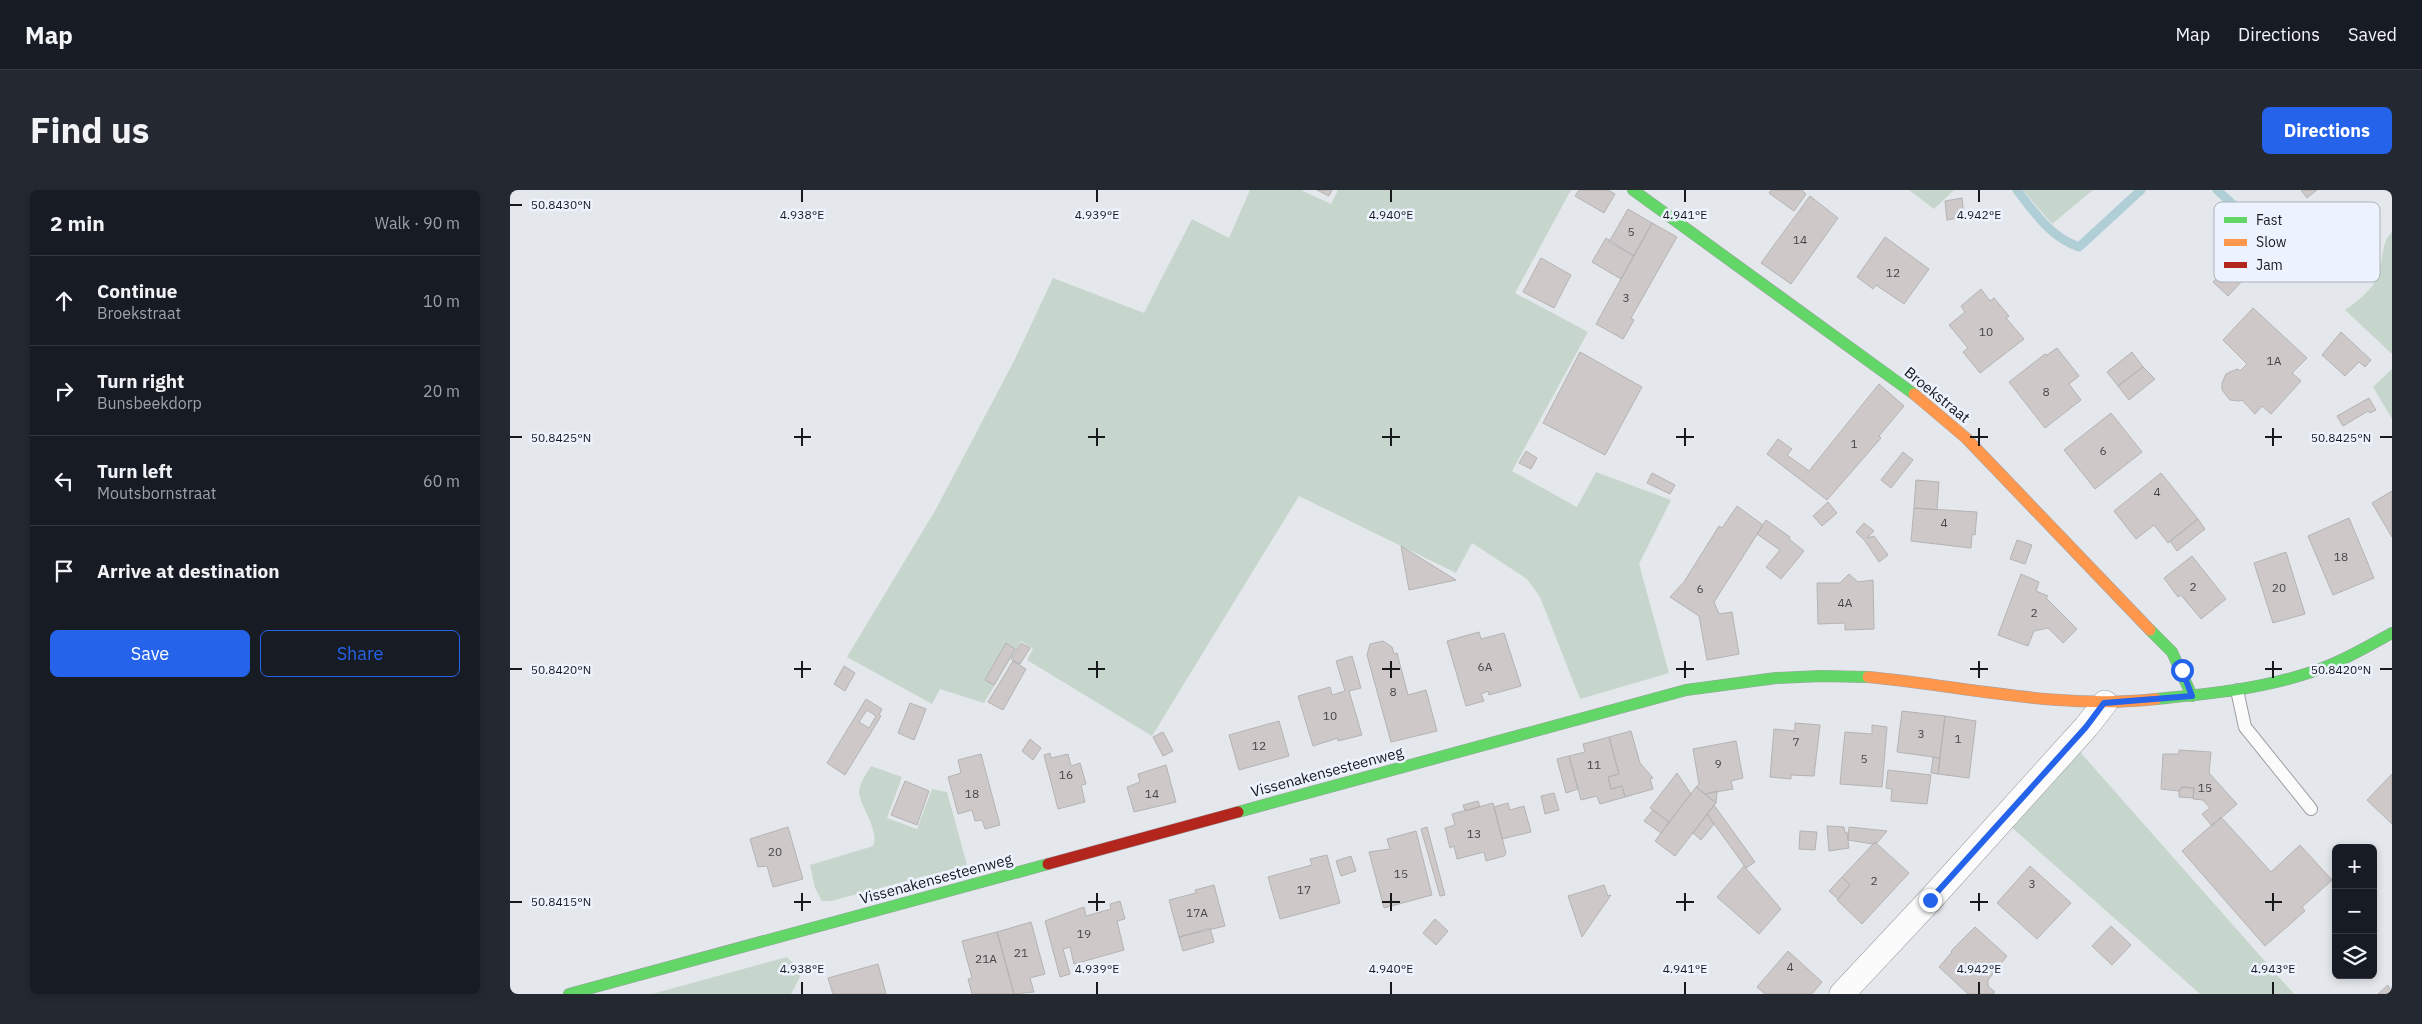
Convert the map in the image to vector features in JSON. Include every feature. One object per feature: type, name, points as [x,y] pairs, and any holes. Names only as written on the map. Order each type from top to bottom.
[{"type":"street","name":"Broekstraat","points":[[1633,190],[1879,368],[1966,438],[2172,652],[2192,696]]},
{"type":"street","name":"Vissenakensesteenweg","points":[[570,994],[1686,690],[1757,678],[1864,677],[1921,682],[2049,700],[2104,703],[2192,696],[2237,690],[2304,675],[2352,655],[2392,634]]},
{"type":"street","points":[[1842,994],[1930,900],[2086,727],[2104,703]]},
{"type":"lane","points":[[2237,690],[2245,727],[2311,809]]},
{"type":"shaded area","points":[[1250,190],[1301,190],[1331,204],[1338,190],[1571,190],[1515,293],[1588,332],[1512,471],[1577,507],[1596,472],[1671,500],[1639,564],[1669,673],[1580,699],[1540,597],[1527,579],[1472,543],[1456,573],[1299,496],[1152,736],[1027,660],[1033,649],[1021,641],[984,703],[940,689],[932,704],[847,657],[936,509],[1014,361],[1053,278],[1144,313],[1192,219],[1229,238]]},
{"type":"shaded area","points":[[1909,190],[1954,190],[1934,209]]},
{"type":"shaded area","points":[[2023,190],[2093,190],[2052,224]]},
{"type":"shaded area","points":[[2392,232],[2392,354],[2345,310],[2364,295],[2374,282],[2380,282],[2383,252],[2388,236]]},
{"type":"shaded area","points":[[2392,369],[2392,419],[2373,387]]},
{"type":"shaded area","points":[[2080,752],[2294,994],[2200,994],[2009,825]]},
{"type":"shaded area","points":[[871,766],[902,777],[887,818],[917,829],[932,789],[947,792],[967,865],[831,901],[822,901],[815,888],[810,865],[873,846],[874,832],[862,804],[859,791],[862,781]]},
{"type":"shaded area","points":[[787,957],[802,973],[791,994],[652,994]]},
{"type":"building","points":[[1317,190],[1332,190],[1329,196]]},
{"type":"building","points":[[1579,190],[1608,190],[1615,194],[1604,213],[1575,196]]},
{"type":"building","points":[[1771,190],[1802,190],[1806,194],[1794,211],[1769,193]]},
{"type":"building","points":[[2301,190],[2317,190],[2307,198]]},
{"type":"building","points":[[1810,196],[1838,218],[1791,284],[1761,263]]},
{"type":"building","points":[[1962,198],[1964,217],[1947,220],[1945,201]]},
{"type":"building","points":[[1628,209],[1652,223],[1634,256],[1609,242]]},
{"type":"building","points":[[1652,223],[1677,237],[1631,318],[1634,320],[1623,339],[1596,324]]},
{"type":"building","points":[[1885,237],[1929,269],[1904,304],[1876,285],[1873,289],[1857,277]]},
{"type":"building","points":[[1606,238],[1634,256],[1621,279],[1592,262]]},
{"type":"building","points":[[1541,258],[1571,275],[1554,308],[1523,292]]},
{"type":"building","points":[[2214,281],[2241,282],[2228,296]]},
{"type":"building","points":[[1981,289],[1990,301],[1994,298],[2009,316],[2006,318],[2024,339],[1980,373],[1963,352],[1968,348],[1949,325],[1965,312],[1961,306]]},
{"type":"building","points":[[2253,308],[2307,358],[2292,373],[2301,381],[2271,414],[2262,406],[2255,414],[2242,400],[2230,400],[2222,390],[2222,383],[2226,374],[2238,369],[2240,371],[2247,364],[2223,340]]},
{"type":"building","points":[[2341,332],[2371,360],[2365,367],[2359,362],[2345,376],[2322,355]]},
{"type":"building","points":[[2057,348],[2079,376],[2069,384],[2081,400],[2045,428],[2009,382],[2045,354],[2047,355]]},
{"type":"building","points":[[1580,352],[1642,387],[1605,455],[1543,423]]},
{"type":"building","points":[[2132,352],[2143,367],[2118,386],[2107,372]]},
{"type":"building","points":[[2143,367],[2155,379],[2129,400],[2118,386]]},
{"type":"building","points":[[1879,384],[1904,406],[1879,436],[1881,438],[1827,500],[1767,454],[1778,439],[1792,449],[1787,455],[1809,471]]},
{"type":"building","points":[[2369,398],[2376,410],[2370,413],[2368,411],[2343,426],[2337,416]]},
{"type":"building","points":[[2111,413],[2142,452],[2095,489],[2064,450]]},
{"type":"building","points":[[1526,451],[1537,458],[1531,469],[1519,463]]},
{"type":"building","points":[[1903,452],[1913,460],[1891,488],[1881,480]]},
{"type":"building","points":[[1652,473],[1675,485],[1670,494],[1647,483]]},
{"type":"building","points":[[2161,473],[2198,519],[2168,543],[2154,525],[2136,539],[2114,511]]},
{"type":"building","points":[[1916,480],[1939,482],[1937,510],[1914,508]]},
{"type":"building","points":[[2392,491],[2392,537],[2372,503]]},
{"type":"building","points":[[1828,502],[1837,513],[1822,526],[1813,516]]},
{"type":"building","points":[[1737,506],[1763,525],[1714,602],[1719,614],[1732,612],[1739,654],[1707,660],[1699,616],[1670,597],[1684,582],[1719,526],[1722,528]]},
{"type":"building","points":[[1914,508],[1977,512],[1975,535],[1972,534],[1971,548],[1911,541]]},
{"type":"building","points":[[2349,518],[2374,578],[2333,595],[2308,536]]},
{"type":"building","points":[[2198,519],[2205,529],[2177,551],[2170,541]]},
{"type":"building","points":[[1766,520],[1790,537],[1789,539],[1804,551],[1781,579],[1766,567],[1780,550],[1757,534]]},
{"type":"building","points":[[1864,523],[1874,531],[1867,538],[1874,536],[1888,555],[1879,562],[1865,541],[1856,532]]},
{"type":"building","points":[[2017,540],[2032,545],[2025,564],[2010,559]]},
{"type":"building","points":[[1401,546],[1456,580],[1409,590]]},
{"type":"building","points":[[2286,552],[2305,614],[2273,623],[2254,563]]},
{"type":"building","points":[[2192,556],[2226,599],[2201,619],[2181,595],[2178,597],[2164,578]]},
{"type":"building","points":[[1849,574],[1858,582],[1873,580],[1874,629],[1845,630],[1845,623],[1818,624],[1817,583],[1840,583]]},
{"type":"building","points":[[2021,574],[2039,582],[2036,591],[2048,596],[2046,598],[2077,629],[2063,643],[2048,628],[2034,631],[2028,646],[1998,635]]},
{"type":"building","points":[[1479,632],[1481,639],[1504,633],[1521,686],[1489,695],[1488,691],[1481,694],[1484,701],[1466,706],[1447,641]]},
{"type":"building","points":[[1383,641],[1392,647],[1394,654],[1397,653],[1408,695],[1426,690],[1437,731],[1391,742],[1367,655],[1370,644]]},
{"type":"building","points":[[1006,643],[1015,649],[994,685],[985,680]]},
{"type":"building","points":[[1021,643],[1030,648],[1020,664],[1011,659]]},
{"type":"building","points":[[1352,656],[1361,688],[1349,691],[1362,735],[1338,741],[1338,738],[1313,746],[1298,696],[1330,687],[1332,695],[1345,691],[1336,661]]},
{"type":"building","points":[[1013,661],[1026,669],[1003,710],[988,702]]},
{"type":"building","points":[[844,666],[855,673],[845,691],[834,684]]},
{"type":"building","points":[[866,699],[882,709],[879,715],[881,716],[845,775],[827,763]],"holes":[[[867,710],[876,716],[869,728],[859,722]]]},
{"type":"building","points":[[910,703],[926,709],[914,740],[898,733]]},
{"type":"building","points":[[1902,711],[1945,716],[1940,758],[1897,752]]},
{"type":"building","points":[[1945,716],[1976,721],[1969,778],[1938,774]]},
{"type":"building","points":[[1279,721],[1289,756],[1239,770],[1229,735]]},
{"type":"building","points":[[1795,723],[1820,725],[1814,776],[1791,775],[1791,779],[1770,777],[1774,729],[1795,731]]},
{"type":"building","points":[[1872,725],[1887,727],[1882,787],[1840,784],[1845,732],[1872,734]]},
{"type":"building","points":[[1631,731],[1640,763],[1653,778],[1650,779],[1653,789],[1625,797],[1622,786],[1611,789],[1608,777],[1619,774],[1609,737]]},
{"type":"building","points":[[1163,732],[1173,751],[1163,756],[1153,737]]},
{"type":"building","points":[[1609,737],[1619,774],[1608,777],[1611,789],[1622,786],[1625,797],[1600,804],[1597,796],[1581,800],[1569,756],[1585,752],[1583,744]]},
{"type":"building","points":[[1030,739],[1041,748],[1033,760],[1022,751]]},
{"type":"building","points":[[1736,741],[1743,778],[1731,781],[1733,789],[1705,794],[1696,787],[1699,784],[1693,749]]},
{"type":"building","points":[[2179,750],[2211,752],[2209,773],[2237,804],[2212,826],[2202,814],[2210,808],[2203,800],[2193,799],[2194,788],[2182,787],[2179,791],[2161,789],[2163,754],[2179,754]]},
{"type":"building","points":[[1050,753],[1051,758],[1068,754],[1071,766],[1080,763],[1086,784],[1081,785],[1085,802],[1058,809],[1044,755]]},
{"type":"building","points":[[981,754],[1000,825],[985,829],[982,820],[975,821],[972,810],[958,814],[948,777],[961,773],[958,760]]},
{"type":"building","points":[[1569,756],[1578,789],[1566,793],[1557,759]]},
{"type":"building","points":[[1933,757],[1940,758],[1938,774],[1931,773]]},
{"type":"building","points":[[1166,765],[1176,802],[1134,812],[1127,787],[1140,782],[1138,774]]},
{"type":"building","points":[[1888,770],[1931,775],[1927,804],[1891,801],[1892,789],[1886,788]]},
{"type":"building","points":[[1677,773],[1691,794],[1669,822],[1650,808]]},
{"type":"building","points":[[2392,774],[2392,824],[2367,800]]},
{"type":"building","points":[[905,781],[929,791],[917,825],[891,815]]},
{"type":"building","points":[[1696,787],[1716,803],[1675,856],[1655,841]]},
{"type":"building","points":[[2182,787],[2194,788],[2193,798],[2179,797],[2179,791]]},
{"type":"building","points":[[1717,791],[1716,803],[1705,794]]},
{"type":"building","points":[[1554,793],[1559,810],[1545,814],[1541,796]]},
{"type":"building","points":[[1478,801],[1480,807],[1465,811],[1463,805]]},
{"type":"building","points":[[1493,803],[1506,853],[1504,856],[1486,861],[1484,852],[1457,859],[1454,846],[1450,848],[1445,828],[1455,825],[1452,814]]},
{"type":"building","points":[[1508,803],[1510,810],[1524,806],[1531,832],[1502,839],[1494,807]]},
{"type":"building","points":[[1714,805],[1755,862],[1746,868],[1707,814]]},
{"type":"building","points":[[1653,810],[1669,822],[1661,833],[1644,821]]},
{"type":"building","points":[[1707,814],[1714,824],[1701,840],[1693,833]]},
{"type":"building","points":[[2221,817],[2271,872],[2300,845],[2332,880],[2302,907],[2305,911],[2265,946],[2182,851]]},
{"type":"building","points":[[1827,826],[1844,827],[1845,833],[1847,832],[1849,848],[1829,851]]},
{"type":"building","points":[[788,827],[803,879],[773,887],[767,866],[758,867],[750,839]]},
{"type":"building","points":[[1427,827],[1445,895],[1440,896],[1421,829]]},
{"type":"building","points":[[1849,827],[1887,831],[1877,843],[1873,844],[1848,840]]},
{"type":"building","points":[[1416,831],[1432,895],[1384,908],[1369,852],[1390,849],[1387,839]]},
{"type":"building","points":[[1800,831],[1817,832],[1815,850],[1799,849]]},
{"type":"building","points":[[1875,842],[1909,873],[1862,924],[1837,900],[1850,885],[1842,877]]},
{"type":"building","points":[[1327,855],[1340,903],[1280,919],[1268,877],[1312,865],[1310,859]]},
{"type":"building","points":[[1351,856],[1356,871],[1341,876],[1336,861]]},
{"type":"building","points":[[1744,866],[1781,909],[1759,934],[1717,897]]},
{"type":"building","points":[[2030,866],[2071,903],[2037,939],[1997,903]]},
{"type":"building","points":[[1842,877],[1850,885],[1838,899],[1829,891]]},
{"type":"building","points":[[1214,885],[1225,926],[1179,937],[1169,900],[1196,893],[1195,890]]},
{"type":"building","points":[[1604,885],[1608,896],[1611,895],[1582,937],[1568,896]]},
{"type":"building","points":[[1120,901],[1125,919],[1117,921],[1124,950],[1074,964],[1070,947],[1063,949],[1070,974],[1060,977],[1045,921],[1084,907],[1086,916],[1111,909],[1110,904]]},
{"type":"building","points":[[1435,919],[1448,931],[1436,945],[1423,933]]},
{"type":"building","points":[[1031,922],[1045,974],[1030,978],[1034,992],[1014,994],[997,932]]},
{"type":"building","points":[[2111,926],[2131,945],[2112,965],[2092,946]]},
{"type":"building","points":[[1975,927],[2007,956],[1988,980],[1988,986],[1995,992],[1993,994],[1968,994],[1939,967],[1951,951]]},
{"type":"building","points":[[1210,928],[1214,942],[1183,951],[1179,937]]},
{"type":"building","points":[[997,932],[1014,994],[972,994],[968,979],[972,978],[962,941]]},
{"type":"building","points":[[1788,951],[1822,982],[1812,994],[1765,994],[1757,987]]},
{"type":"building","points":[[878,964],[886,994],[833,994],[828,978]]},
{"type":"building","points":[[2388,985],[2392,994],[2378,994]]},
{"type":"waterway","points":[[2017,190],[2051,231],[2079,247],[2141,190]]},
{"type":"waterway","points":[[2217,190],[2230,202]]},
{"type":"traffic: fast","points":[[1633,190],[1914,394]]},
{"type":"traffic: fast","points":[[2150,630],[2172,652],[2192,696]]},
{"type":"traffic: fast","points":[[2156,699],[2229,691],[2284,680],[2337,662],[2392,633]]},
{"type":"traffic: fast","points":[[1238,812],[1686,690],[1776,678],[1821,676],[1868,677]]},
{"type":"traffic: fast","points":[[569,994],[1048,864]]},
{"type":"traffic: slow","points":[[1914,394],[1966,438],[2150,630]]},
{"type":"traffic: slow","points":[[1868,677],[2048,699],[2120,702],[2156,699]]},
{"type":"traffic: jam","points":[[1048,864],[1238,812]]},
{"type":"route","points":[[1930,900],[2086,727],[2104,703],[2192,696],[2182,670]]}]
